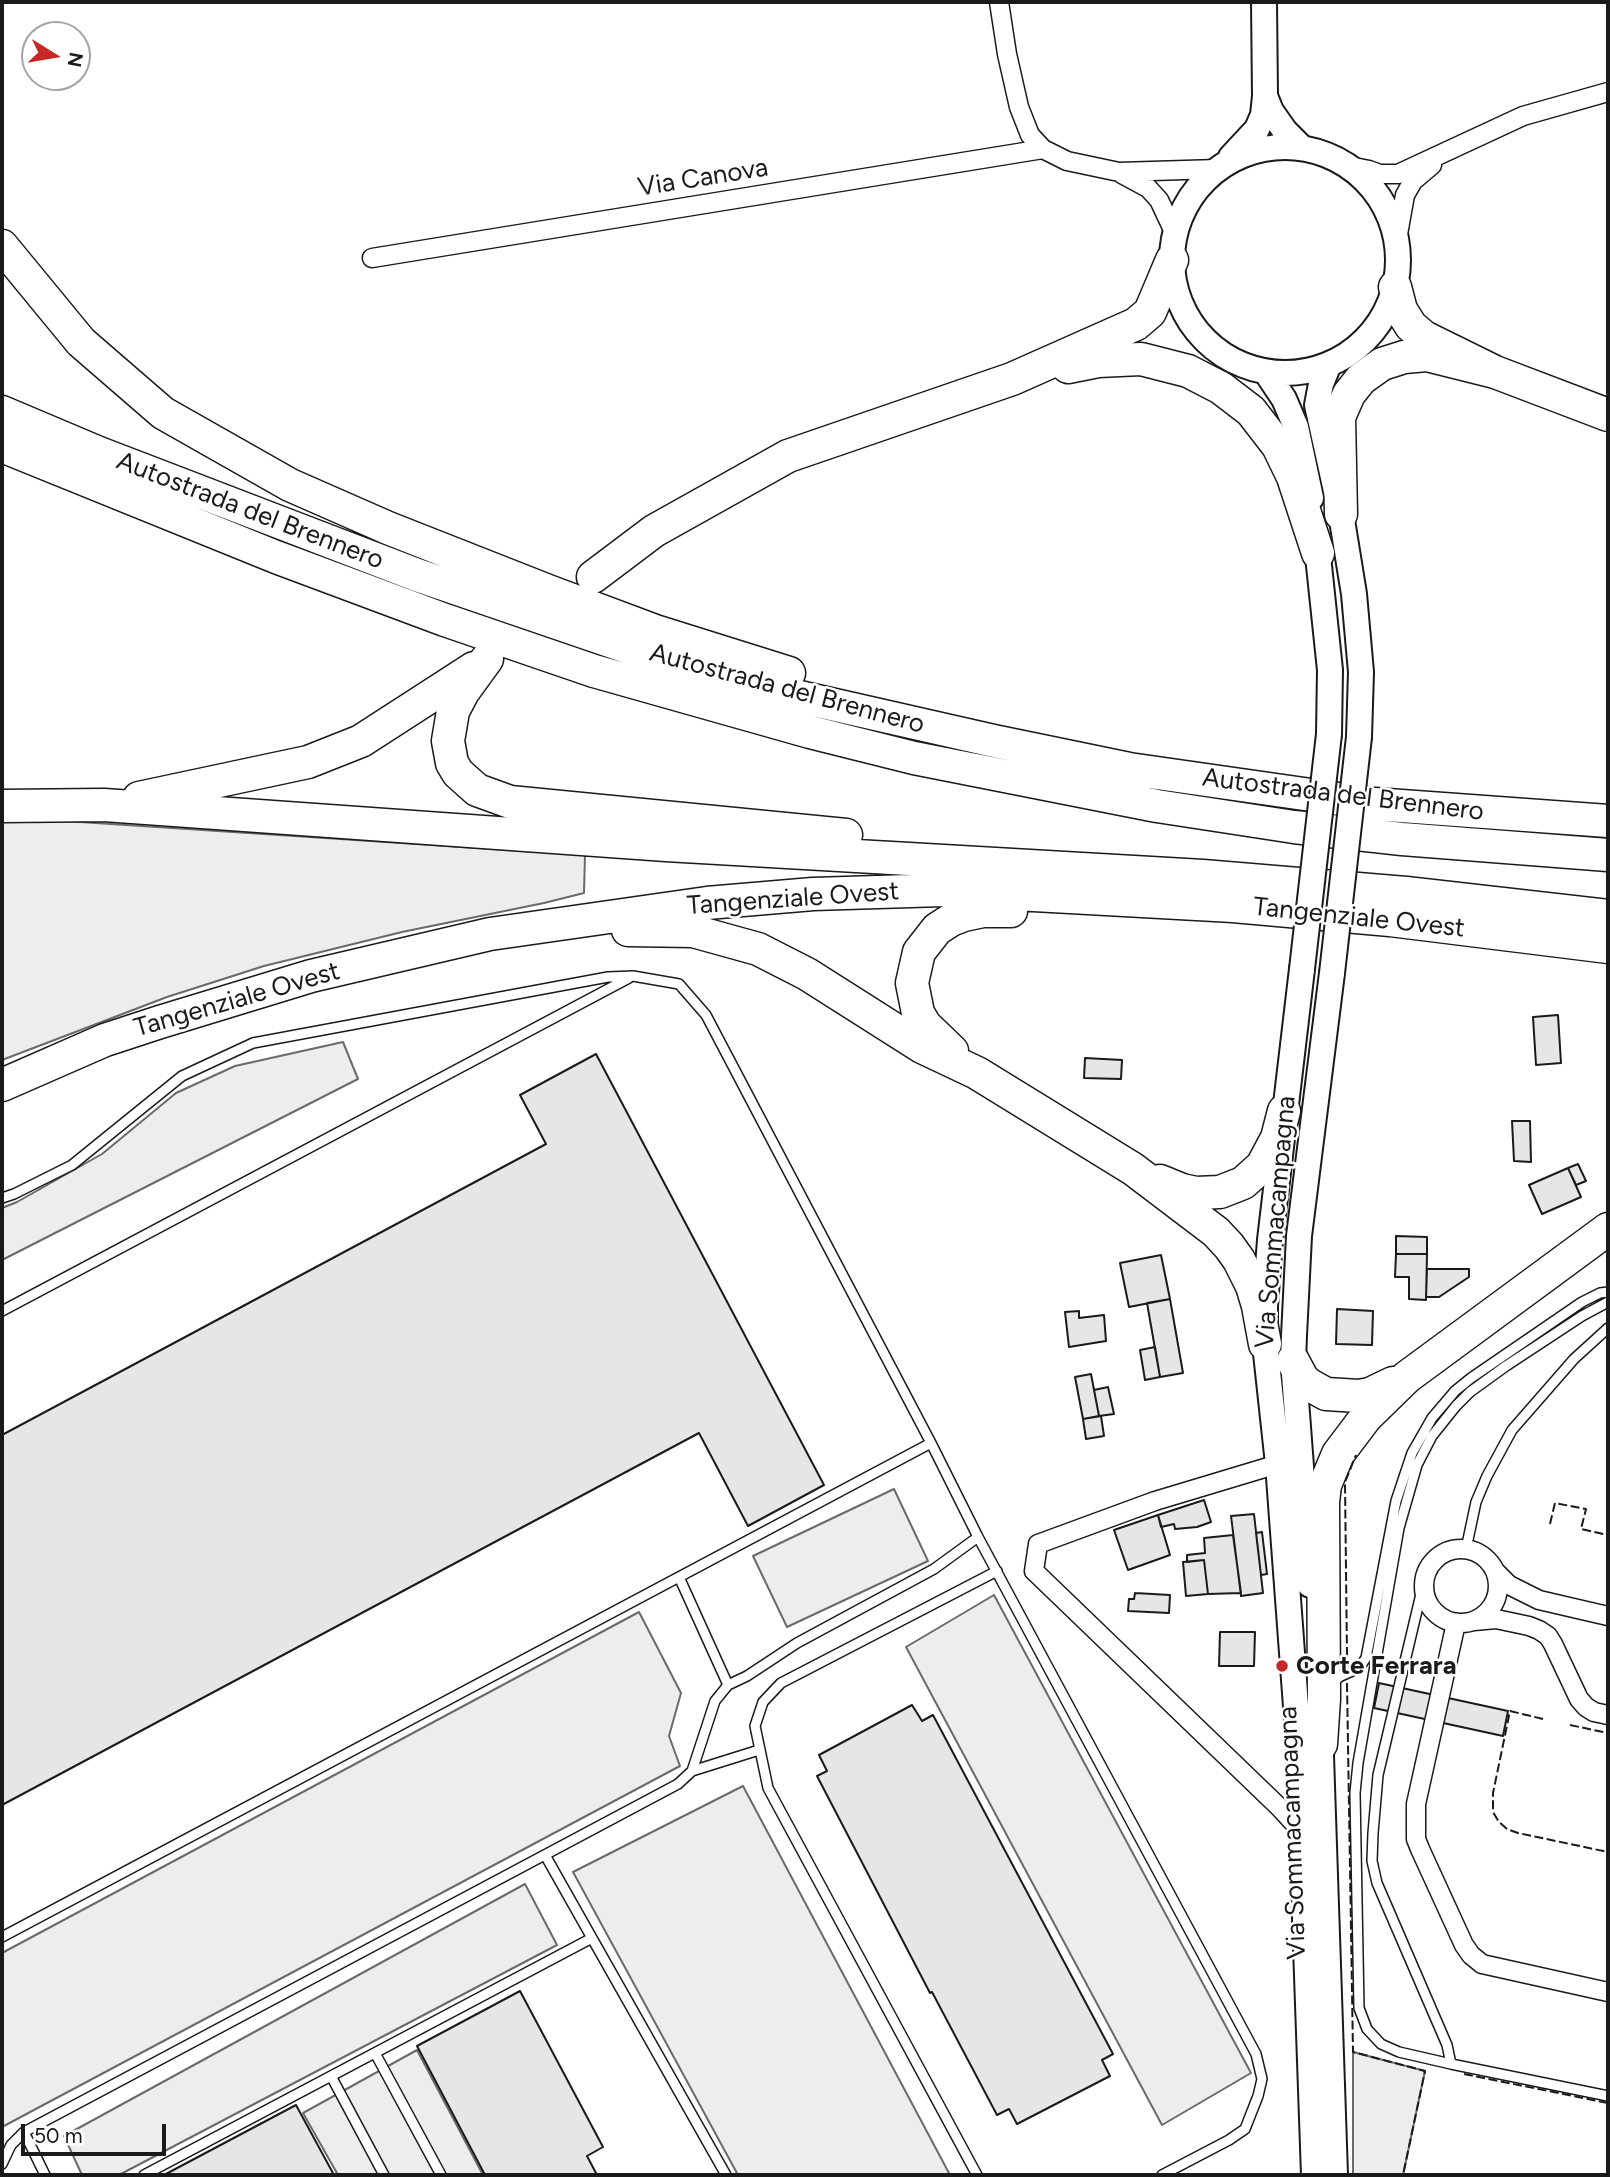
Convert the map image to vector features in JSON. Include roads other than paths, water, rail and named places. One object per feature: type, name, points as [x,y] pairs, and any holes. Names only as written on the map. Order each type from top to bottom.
[{"type":"highway","points":[[2,246],[81,342],[163,412],[290,485],[388,528],[548,592],[655,631],[805,678],[1161,760],[1374,804]]},
{"type":"highway","points":[[593,576],[654,531],[788,456],[1012,379],[1136,324],[1150,312],[1173,247]]},
{"type":"highway","points":[[1395,288],[1401,310],[1411,326],[1424,337],[1495,372],[1608,415]]},
{"type":"highway","points":[[1341,514],[1339,417],[1349,394],[1361,379],[1382,364],[1404,357],[1427,355],[1495,372]]},
{"type":"highway","points":[[1012,379],[1098,361],[1141,359],[1188,371],[1221,388],[1251,411],[1278,446],[1293,477],[1318,553]]},
{"type":"highway","name":"Autostrada del Brennero","points":[[2,412],[99,453],[417,575],[648,654],[778,692],[1129,769],[1374,804],[1608,821]]},
{"type":"highway","name":"Autostrada del Brennero","points":[[2,446],[276,557],[410,607],[582,667],[810,733],[914,758],[1157,806],[1294,827],[1402,839],[1608,855]]},
{"type":"highway","points":[[2,469],[173,515]]},
{"type":"highway","points":[[104,805],[308,762],[362,741],[487,659],[453,711],[447,741],[452,763],[458,773],[477,790],[491,797],[510,802],[919,843],[1090,869]]},
{"type":"highway","name":"Tangenziale Ovest","points":[[2,806],[104,805],[666,845],[1090,869],[1351,888],[1493,901],[1608,916]]},
{"type":"highway","name":"Tangenziale Ovest","points":[[2,1085],[105,1040],[311,976],[490,933],[706,903],[813,894],[943,890],[1233,906],[1390,920],[1608,947]]},
{"type":"highway","points":[[977,1073],[925,1025],[918,1013],[912,983],[919,952],[937,929],[951,920],[983,911],[1139,918],[1233,906]]},
{"type":"highway","points":[[490,933],[659,930],[693,932],[758,949],[807,974],[922,1047],[977,1073],[1133,1169],[1216,1233],[1239,1260],[1252,1286],[1265,1344]]},
{"type":"highway","points":[[1508,934],[1608,956]]},
{"type":"highway","points":[[1133,1169],[1182,1190],[1209,1193],[1231,1189],[1262,1166],[1277,1138],[1284,1111]]},
{"type":"highway","points":[[1321,1744],[1324,1699],[1323,1502],[1325,1485],[1338,1454],[1353,1433],[1407,1377],[1608,1229]]},
{"type":"highway","points":[[1293,1361],[1308,1384],[1316,1390],[1338,1396],[1370,1394],[1407,1377]]},
{"type":"street","points":[[999,2],[1018,107],[1030,135],[1043,149],[1067,161],[1119,172],[1221,167],[1248,152],[1275,147],[1303,148],[1329,155],[1349,166],[1365,179],[1390,216],[1398,264],[1395,288],[1386,312],[1371,334],[1352,352],[1329,365],[1298,373],[1266,372],[1240,364],[1217,351],[1199,333],[1184,311],[1175,286],[1173,247],[1160,200],[1148,188],[1119,172]]},
{"type":"street","points":[[1173,247],[1181,215],[1190,198],[1257,129],[1264,114],[1264,2]]},
{"type":"street","points":[[1349,166],[1380,174],[1398,174],[1523,116],[1608,92]]},
{"type":"street","points":[[1265,96],[1278,121],[1303,148]]},
{"type":"street","name":"Via Canova","points":[[372,258],[1043,149]]},
{"type":"street","points":[[1396,240],[1405,195],[1413,181],[1448,152]]},
{"type":"street","name":"Via Sommacampagna","points":[[1329,365],[1321,384],[1317,405],[1341,514],[1354,594],[1361,672],[1359,737],[1299,1236],[1293,1361],[1321,1744],[1335,2175]]},
{"type":"street","name":"Via Sommacampagna","points":[[1266,372],[1284,399],[1296,427],[1310,485],[1330,670],[1329,734],[1266,1270],[1265,1344],[1278,1464],[1299,1746],[1314,2175]]},
{"type":"street","name":"Via Sommacampagna","points":[[1278,1464],[1155,1501],[1038,1544],[1034,1571],[1303,1833]]},
{"type":"street","points":[[1608,1616],[1539,1600],[1509,1585],[1488,1561],[1478,1553],[1466,1549],[1455,1549],[1436,1559],[1425,1577],[1427,1602],[1434,1612],[1444,1619],[1456,1623],[1496,1619],[1539,1630],[1548,1636],[1579,1699],[1594,1712],[1608,1715]]},
{"type":"street","points":[[1474,1621],[1485,1615],[1497,1596],[1495,1571]]},
{"type":"street","points":[[1456,1623],[1416,1804],[1416,1839],[1420,1849],[1464,1945],[1482,1964],[1608,1992]]},
{"type":"lane","points":[[2,1198],[72,1165],[182,1076],[253,1043],[582,982],[634,976],[679,984],[706,1015],[978,1537],[1256,2054],[1262,2079],[1245,2129],[1163,2175]]},
{"type":"lane","points":[[2,1311],[634,976]]},
{"type":"lane","points":[[1324,1699],[1332,1683],[1359,1668],[1366,1658],[1396,1501],[1412,1453],[1432,1418],[1455,1391],[1471,1378],[1582,1302],[1608,1292]]},
{"type":"lane","points":[[1608,1302],[1582,1316],[1470,1392],[1432,1436],[1417,1465],[1399,1528],[1355,1793],[1359,2008],[1367,2029],[1381,2044],[1399,2052],[1608,2096]]},
{"type":"lane","points":[[1466,1549],[1474,1512],[1487,1476],[1513,1430],[1574,1359],[1608,1329]]},
{"type":"lane","points":[[2,1937],[931,1443]]},
{"type":"lane","points":[[692,1771],[715,1701],[727,1685],[747,1676],[797,1643],[934,1569],[978,1537]]},
{"type":"lane","points":[[977,2175],[768,1788],[755,1726],[763,1702],[781,1683],[997,1571]]},
{"type":"lane","points":[[679,1577],[727,1685]]},
{"type":"lane","points":[[1425,1577],[1378,1775],[1372,1861],[1377,1883],[1447,2045],[1451,2064]]},
{"type":"lane","points":[[2,2164],[11,2145],[23,2132],[545,1855],[678,1783],[692,1771],[759,1750]]},
{"type":"lane","points":[[545,1855],[726,2175]]},
{"type":"lane","points":[[144,2175],[592,1938]]},
{"type":"lane","points":[[375,2053],[441,2175]]},
{"type":"lane","points":[[331,2076],[384,2175]]},
{"type":"lane","points":[[23,2132],[45,2175]]},
{"type":"place","name":"Corte Ferrara","points":[[1282,1666]]}]
